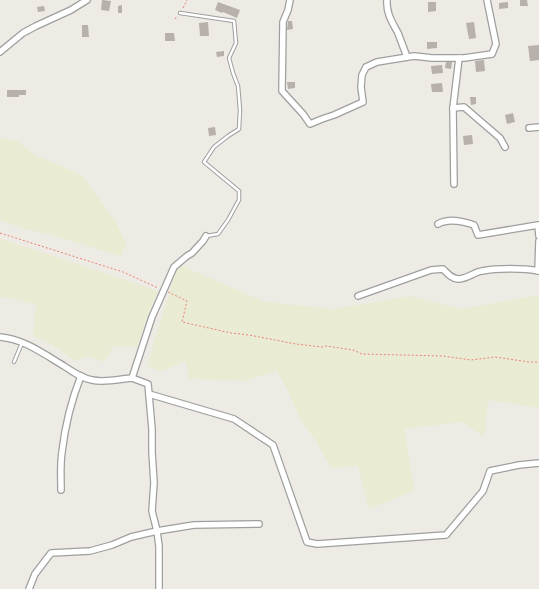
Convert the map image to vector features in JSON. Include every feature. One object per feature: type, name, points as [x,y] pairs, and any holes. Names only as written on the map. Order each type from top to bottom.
[{"type":"street","points":[[0,52],[23,33],[71,10],[87,0]]},
{"type":"street","points":[[290,0],[283,22],[282,91],[310,124],[363,102],[361,87],[362,75],[366,67],[377,62],[414,56],[459,58],[492,54],[496,44],[487,0]]},
{"type":"street","points":[[387,0],[386,7],[407,58]]},
{"type":"street","points":[[454,184],[452,108],[459,58]]},
{"type":"street","points":[[452,108],[464,107],[500,138],[505,147]]},
{"type":"street","points":[[529,128],[539,127]]},
{"type":"street","points":[[438,224],[442,222],[462,221],[474,225],[478,235],[538,225],[539,236]]},
{"type":"street","points":[[132,378],[152,317],[174,268],[192,253],[206,236]]},
{"type":"street","points":[[358,296],[431,270],[443,269],[451,277],[460,279],[471,276],[480,271],[530,269],[538,271],[539,241]]},
{"type":"street","points":[[0,337],[29,345],[80,376],[93,381],[112,381],[132,378],[148,384],[152,429],[154,483],[152,511],[159,546],[159,589]]},
{"type":"street","points":[[61,490],[62,453],[67,417],[73,394],[80,376]]},
{"type":"street","points":[[149,394],[234,419],[273,445],[307,542],[317,544],[446,535],[482,491],[490,471],[519,465],[539,463]]},
{"type":"street","points":[[29,589],[35,574],[51,553],[90,551],[157,531],[194,525],[259,524]]},
{"type":"lane","points":[[180,12],[234,20],[236,43],[229,58],[238,86],[240,129],[214,147],[204,162],[239,192],[239,200],[218,234],[206,236]]},
{"type":"lane","points":[[14,362],[22,343]]},
{"type":"path","points":[[0,233],[123,272],[187,301],[182,322],[231,333],[296,344],[353,350],[362,354],[443,356],[471,360],[495,357],[539,362]]},
{"type":"green space","points":[[0,138],[17,141],[35,155],[82,175],[114,219],[126,243],[121,256],[48,234],[24,229],[0,220]]},
{"type":"green space","points":[[0,238],[158,291],[145,322],[137,347],[113,347],[104,362],[88,356],[75,361],[53,345],[33,336],[36,305],[15,299],[0,297]]},
{"type":"green space","points":[[178,264],[265,302],[334,309],[411,296],[460,309],[539,295],[539,408],[488,400],[484,437],[462,422],[404,429],[415,490],[369,509],[358,466],[331,468],[316,441],[300,419],[290,395],[277,371],[245,381],[189,379],[186,361],[162,371],[147,366]]},
{"type":"building","points":[[102,0],[111,1],[109,11],[101,10]]},
{"type":"building","points":[[520,0],[527,0],[528,6],[520,6]]},
{"type":"building","points":[[218,2],[240,10],[237,18],[215,10]]},
{"type":"building","points":[[428,2],[436,2],[436,11],[428,12]]},
{"type":"building","points":[[508,2],[508,8],[499,9],[499,3]]},
{"type":"building","points":[[122,5],[122,13],[118,13],[118,6]]},
{"type":"building","points":[[44,6],[45,11],[38,12],[37,7]]},
{"type":"building","points":[[288,21],[292,21],[293,29],[287,30]]},
{"type":"building","points":[[208,22],[209,36],[200,36],[199,23]]},
{"type":"building","points":[[474,22],[476,38],[469,39],[466,23]]},
{"type":"building","points":[[82,25],[88,25],[89,37],[82,37]]},
{"type":"building","points":[[165,33],[174,33],[175,41],[165,41]]},
{"type":"building","points":[[427,42],[437,42],[437,48],[427,49]]},
{"type":"building","points":[[539,45],[539,60],[530,61],[528,46]]},
{"type":"building","points":[[224,51],[224,56],[217,57],[216,52]]},
{"type":"building","points":[[484,60],[485,71],[476,72],[475,61]]},
{"type":"building","points":[[446,62],[452,62],[451,69],[445,68]]},
{"type":"building","points":[[442,65],[443,73],[432,74],[431,66]]},
{"type":"building","points":[[287,82],[295,82],[295,88],[288,89]]},
{"type":"building","points":[[442,83],[443,92],[432,92],[431,84]]},
{"type":"building","points":[[7,90],[26,90],[26,95],[19,95],[19,97],[7,97]]},
{"type":"building","points":[[470,97],[476,97],[476,104],[471,105]]},
{"type":"building","points":[[513,113],[515,122],[507,124],[505,115]]},
{"type":"building","points":[[215,127],[216,135],[209,136],[208,128]]},
{"type":"building","points":[[472,135],[473,144],[464,145],[463,136]]}]
